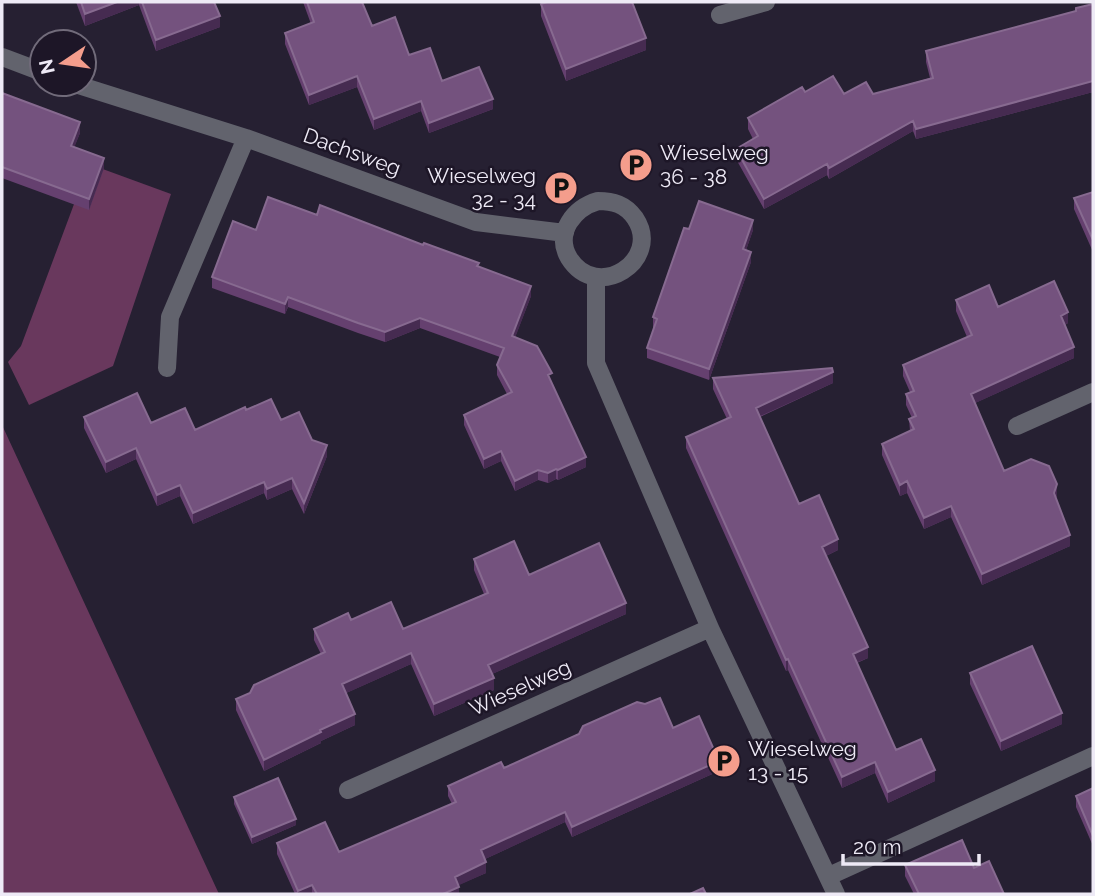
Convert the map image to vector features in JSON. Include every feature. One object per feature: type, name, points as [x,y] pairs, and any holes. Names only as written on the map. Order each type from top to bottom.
[{"type":"street","points":[[720,15],[765,2]]},
{"type":"street","points":[[2,57],[28,67]]},
{"type":"street","name":"Dachsweg","points":[[98,91],[246,138],[475,222],[565,233]]},
{"type":"street","points":[[167,368],[170,317],[246,138]]},
{"type":"street","points":[[610,201],[623,205],[634,217],[642,238],[634,262],[624,271],[613,276],[596,278],[577,267],[569,258],[565,233],[568,222],[576,211],[586,204],[610,201]]},
{"type":"street","points":[[596,278],[596,363],[710,628],[836,894]]},
{"type":"street","points":[[1017,426],[1093,392]]},
{"type":"street","name":"Wieselweg","points":[[348,790],[710,628]]},
{"type":"street","points":[[829,876],[1093,756]]},
{"type":"shaded area","points":[[89,164],[171,194],[113,366],[29,405],[8,362],[21,346]]},
{"type":"shaded area","points":[[2,425],[219,894],[2,894]]},
{"type":"building","points":[[81,2],[117,2],[85,14]]},
{"type":"building","points":[[142,2],[214,2],[220,16],[156,40]]},
{"type":"building","points":[[307,2],[362,2],[372,26],[395,17],[409,55],[430,48],[442,81],[479,67],[493,99],[429,123],[421,101],[374,119],[357,76],[309,95],[285,33],[314,22]]},
{"type":"building","points":[[632,2],[646,38],[566,69],[541,4]]},
{"type":"building","points":[[1093,4],[1093,81],[916,129],[913,121],[829,168],[827,164],[764,199],[736,149],[758,136],[748,118],[802,87],[805,92],[833,76],[844,94],[866,82],[873,94],[933,78],[926,51],[1076,11],[1076,8]]},
{"type":"building","points":[[2,93],[80,122],[71,146],[104,158],[89,199],[2,167]]},
{"type":"building","points":[[1093,192],[1093,240],[1074,198]]},
{"type":"building","points":[[268,197],[317,215],[320,205],[423,245],[424,243],[479,263],[477,266],[531,286],[512,336],[537,346],[552,373],[548,375],[586,457],[558,470],[548,473],[538,470],[515,481],[501,451],[484,459],[464,415],[512,392],[497,365],[504,348],[420,318],[385,332],[288,297],[285,304],[212,277],[233,221],[256,230]]},
{"type":"building","points":[[699,201],[753,220],[743,249],[751,252],[709,369],[647,348],[657,319],[653,317],[684,228],[689,229]]},
{"type":"building","points":[[1054,281],[1068,312],[1061,316],[1074,347],[971,394],[1004,471],[1031,459],[1049,466],[1057,484],[1054,493],[1070,535],[982,574],[951,506],[924,518],[907,481],[900,485],[882,444],[914,429],[909,419],[916,416],[906,394],[914,391],[903,365],[972,335],[956,300],[989,285],[998,307]]},
{"type":"building","points":[[832,368],[833,372],[756,408],[799,504],[819,495],[838,539],[822,547],[868,647],[853,654],[896,750],[921,739],[935,770],[888,792],[875,762],[842,777],[788,659],[786,660],[686,437],[731,417],[713,378]]},
{"type":"building","points":[[137,393],[151,423],[185,408],[195,430],[245,407],[246,410],[271,399],[281,420],[299,412],[312,440],[327,445],[304,503],[292,478],[267,489],[264,482],[193,513],[180,485],[157,495],[136,448],[106,462],[84,417]]},
{"type":"building","points":[[514,541],[529,575],[599,543],[626,603],[488,665],[494,678],[434,704],[411,653],[342,684],[355,714],[264,760],[236,699],[250,693],[254,685],[325,652],[314,629],[348,613],[351,620],[391,602],[403,629],[488,593],[474,559]]},
{"type":"building","points":[[1032,646],[1062,713],[1001,741],[970,673]]},
{"type":"building","points":[[660,698],[673,728],[699,716],[719,761],[572,827],[565,812],[481,850],[486,862],[455,877],[459,887],[443,894],[317,894],[312,885],[298,891],[277,843],[325,822],[339,852],[456,802],[448,786],[501,762],[504,768],[579,734],[583,726],[637,702],[645,704]]},
{"type":"building","points":[[278,778],[296,819],[252,837],[234,797]]},
{"type":"building","points":[[1093,788],[1093,836],[1076,796]]},
{"type":"building","points":[[962,840],[974,868],[989,861],[1004,894],[919,894],[905,865]]},
{"type":"building","points":[[703,888],[706,894],[690,894]]},
{"type":"place","name":"Wieselweg 36 - 38","points":[[636,165]]},
{"type":"place","name":"Wieselweg 32 - 34","points":[[561,188]]},
{"type":"place","name":"Wieselweg 13 - 15","points":[[724,761]]}]
